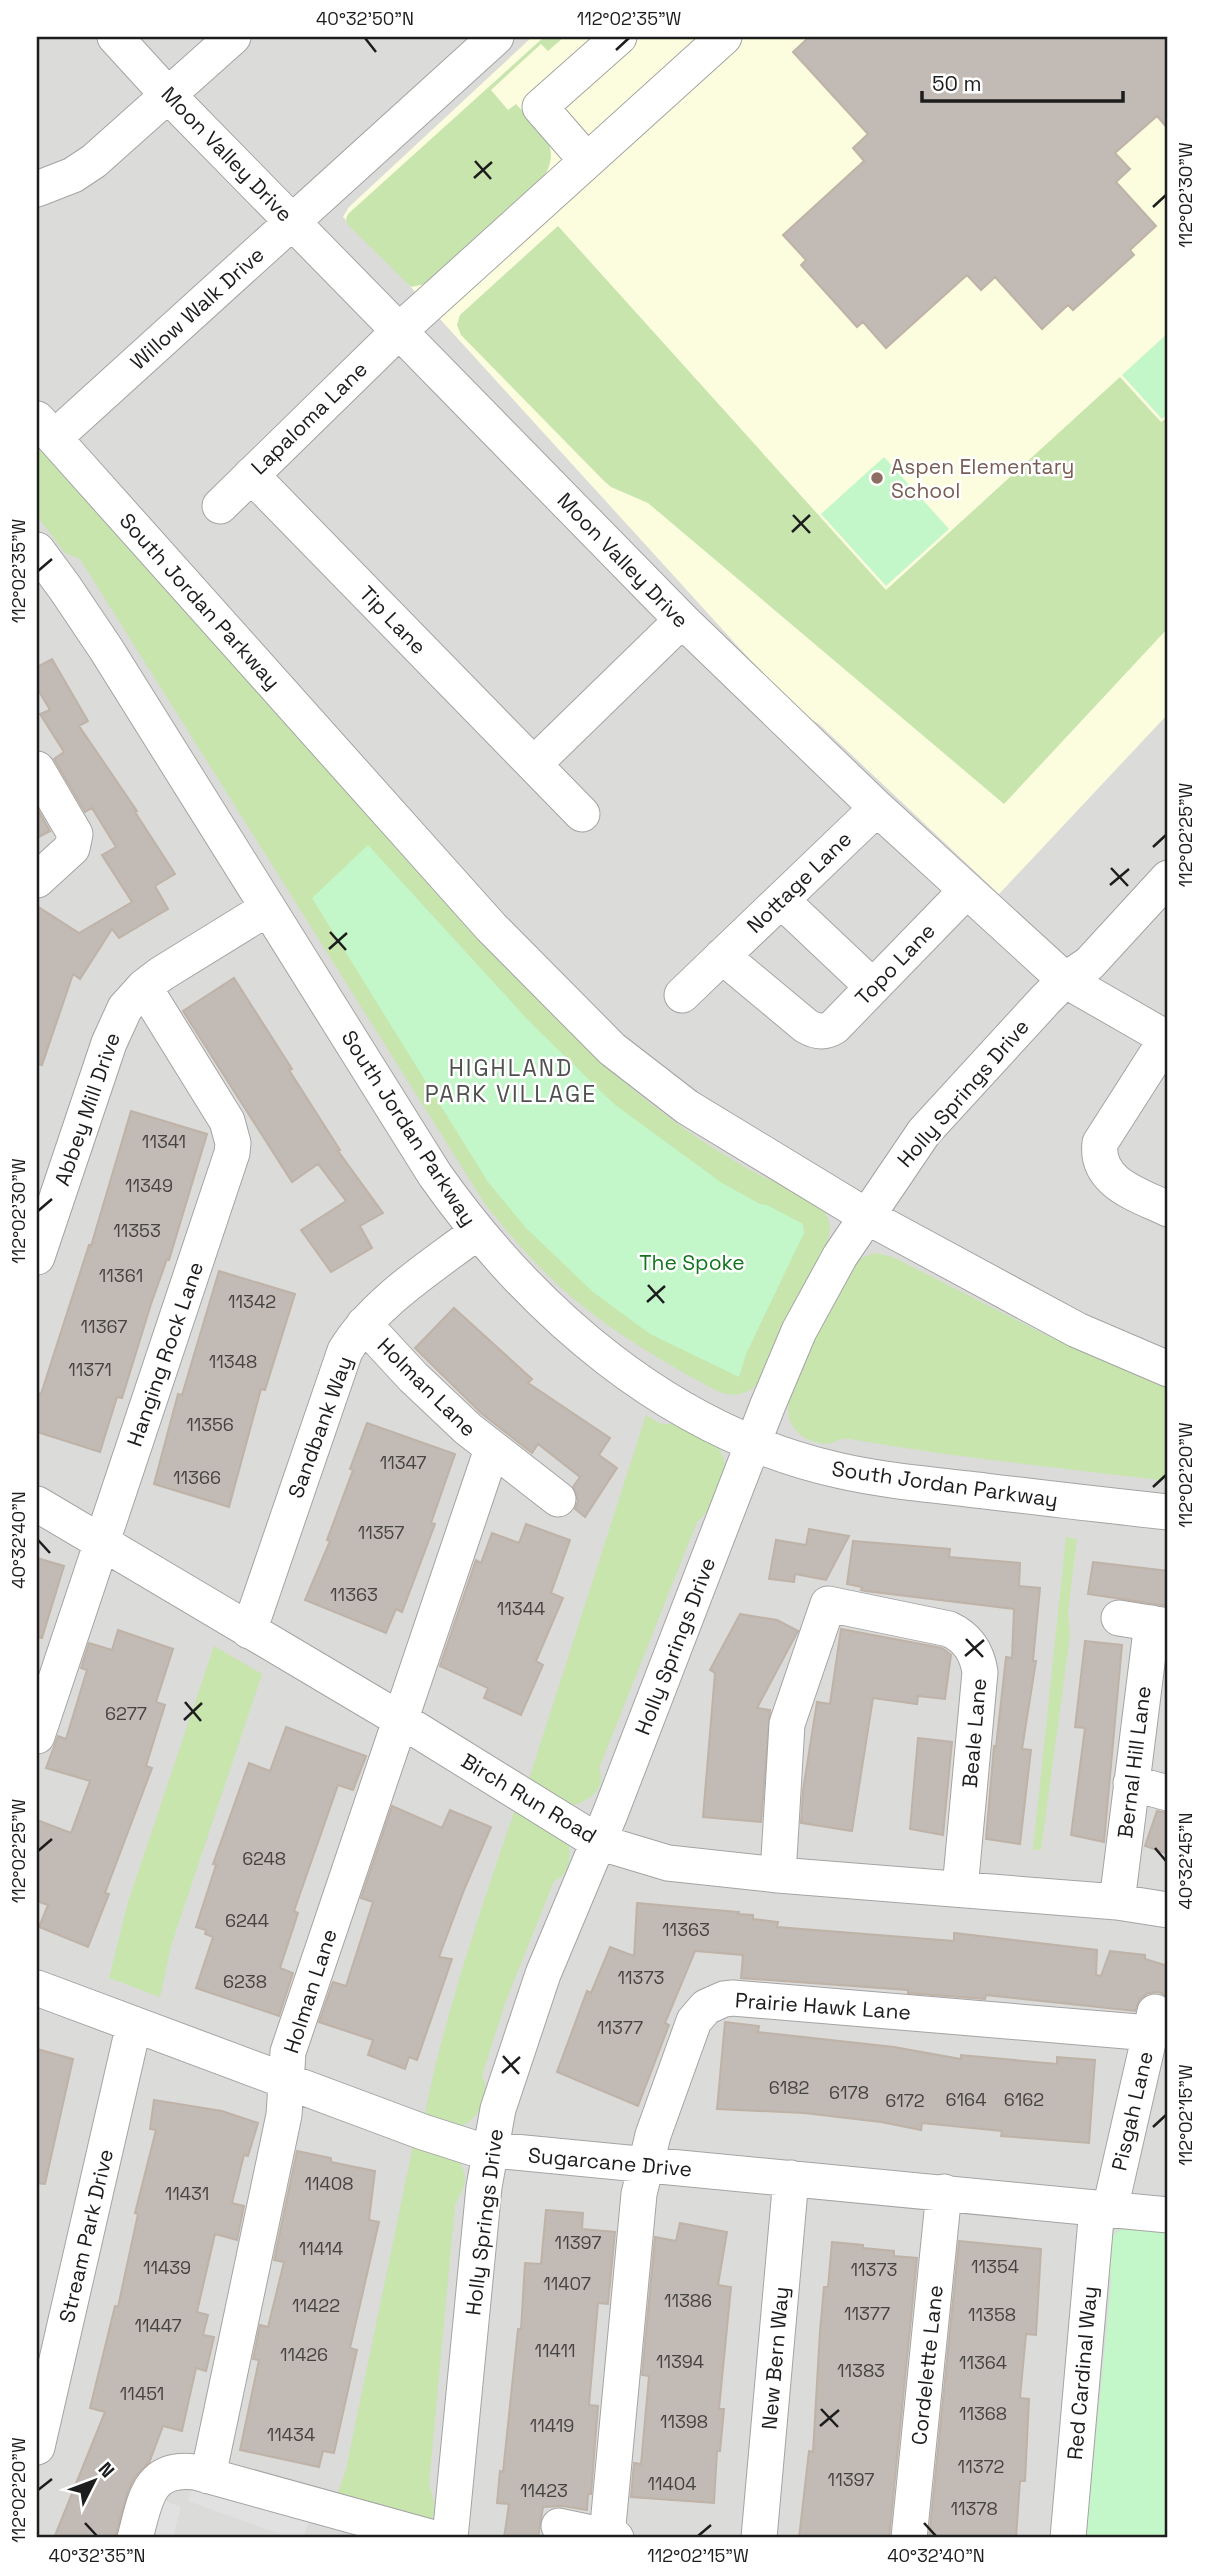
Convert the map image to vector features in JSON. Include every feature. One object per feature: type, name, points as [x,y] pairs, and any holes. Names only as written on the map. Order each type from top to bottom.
[{"type":"street","name":"Moon Valley Drive","points":[[115,37],[168,95],[682,620],[877,808],[1065,980],[1168,1039]]},
{"type":"street","points":[[39,184],[59,181],[84,169],[233,37]]},
{"type":"street","name":"Willow Walk Drive","points":[[45,429],[292,222],[496,37]]},
{"type":"street","points":[[587,161],[540,107],[619,37]]},
{"type":"street","name":"Lapaloma Lane","points":[[220,506],[399,331],[724,37]]},
{"type":"street","name":"South Jordan Parkway","points":[[45,429],[491,927],[612,1049],[687,1107],[868,1217],[1077,1330],[1168,1369]]},
{"type":"street","name":"Tip Lane","points":[[251,475],[582,814]]},
{"type":"street","name":"South Jordan Parkway","points":[[37,550],[99,638],[435,1175],[477,1232],[560,1320],[620,1368],[670,1401],[753,1443],[805,1462],[867,1476],[1168,1512]]},
{"type":"street","points":[[534,765],[682,620]]},
{"type":"street","points":[[37,769],[73,828],[74,841],[66,855],[37,880]]},
{"type":"street","name":"Nottage Lane","points":[[682,995],[877,808]]},
{"type":"street","name":"Holly Springs Drive","points":[[450,2538],[484,2187],[498,2109],[543,1974],[598,1842],[799,1331],[839,1256],[868,1217],[895,1170],[924,1132],[1065,980],[1089,964],[1168,878]]},
{"type":"street","name":"Topo Lane","points":[[722,957],[806,1026],[820,1032],[834,1027],[967,890]]},
{"type":"street","points":[[781,900],[873,987]]},
{"type":"street","name":"Abbey Mill Drive","points":[[37,1257],[116,1025],[125,1009],[144,987],[161,974],[268,908]]},
{"type":"street","name":"Hanging Rock Lane","points":[[37,1736],[229,1163],[233,1143],[227,1121],[144,987]]},
{"type":"street","points":[[1168,1039],[1100,1143],[1100,1160],[1107,1175],[1168,1209]]},
{"type":"street","name":"Sandbank Way","points":[[249,1631],[338,1368],[350,1343],[364,1324],[384,1305],[477,1232]]},
{"type":"street","name":"Holman Lane","points":[[364,1324],[440,1404],[492,1449],[558,1499]]},
{"type":"street","name":"Holman Lane","points":[[208,2476],[284,2115],[288,2052],[492,1449]]},
{"type":"street","name":"Birch Run Road","points":[[37,1504],[401,1720],[598,1842],[668,1863],[778,1875],[1117,1902],[1168,1910]]},
{"type":"street","name":"Beale Lane","points":[[778,1875],[787,1724],[828,1604],[949,1629],[966,1639],[978,1659],[980,1672],[960,1889]]},
{"type":"street","name":"Bernal Hill Lane","points":[[1117,1902],[1146,1622]]},
{"type":"street","points":[[1131,1783],[1168,1793]]},
{"type":"street","name":"Sugarcane Drive","points":[[37,1988],[473,2148],[1168,2215]]},
{"type":"street","name":"Prairie Hawk Lane","points":[[611,2537],[639,2194],[653,2135],[694,2021],[706,2007],[724,1999],[1153,2022]]},
{"type":"street","name":"Pisgah Lane","points":[[1104,2209],[1153,2022]]},
{"type":"street","name":"Stream Park Drive","points":[[37,2447],[134,2024]]},
{"type":"street","name":"New Bern Way","points":[[759,2538],[791,2178]]},
{"type":"street","name":"Cordelette Lane","points":[[909,2538],[944,2192]]},
{"type":"street","name":"Red Cardinal Way","points":[[1068,2538],[1104,2209]]},
{"type":"street","points":[[135,2538],[149,2489],[164,2474],[179,2470],[434,2538]]},
{"type":"street","points":[[559,2526],[611,2537]]},
{"type":"shaded area","name":"HIGHLAND PARK VILLAGE","points":[[37,37],[1168,37],[1168,2538],[37,2538]]},
{"type":"shaded area","name":"Aspen Elementary School","points":[[532,37],[1168,37],[1168,714],[999,894],[819,724],[807,717],[775,687],[399,274],[343,217],[349,207]]},
{"type":"shaded area","points":[[198,2474],[311,2515],[303,2538],[291,2538],[188,2501]]},
{"type":"shaded area","points":[[163,2500],[181,2507],[173,2538],[153,2538]]},
{"type":"green space","points":[[544,37],[564,37],[548,51],[541,44],[491,90],[508,110],[516,104],[545,136],[551,154],[545,175],[425,284],[411,287],[348,225],[348,214]]},
{"type":"green space","points":[[558,226],[886,590],[1120,377],[1161,422],[1168,417],[1168,628],[1004,804],[648,503],[611,487],[461,335],[457,325],[460,315]]},
{"type":"green space","points":[[1168,333],[1168,413],[1162,419],[1122,375]]},
{"type":"green space","points":[[37,442],[554,1017],[625,1082],[675,1122],[728,1157],[812,1200],[821,1208],[830,1227],[826,1244],[760,1381],[753,1388],[736,1395],[718,1391],[620,1334],[569,1295],[544,1271],[485,1204],[80,559],[65,553],[37,516]]},
{"type":"green space","points":[[884,457],[949,529],[886,586],[821,514]]},
{"type":"green space","name":"The Spoke","points":[[368,845],[528,1020],[614,1104],[722,1183],[803,1224],[804,1233],[746,1354],[739,1377],[650,1334],[593,1292],[525,1227],[488,1182],[312,898]]},
{"type":"green space","points":[[875,1253],[893,1257],[1046,1335],[1146,1370],[1168,1382],[1168,1481],[969,1457],[850,1439],[822,1444],[803,1436],[789,1418],[793,1388],[801,1367],[848,1271],[859,1259]]},
{"type":"green space","points":[[646,1415],[663,1424],[674,1422],[717,1444],[725,1462],[723,1476],[708,1511],[697,1522],[599,1768],[601,1776],[598,1789],[588,1799],[567,1806],[528,1782]]},
{"type":"green space","points":[[1066,1537],[1077,1539],[1068,1611],[1070,1636],[1041,1850],[1033,1850]]},
{"type":"green space","points":[[214,1646],[262,1674],[171,1946],[160,1997],[109,1978],[128,1902]]},
{"type":"green space","points":[[515,1809],[569,1844],[568,1866],[563,1875],[554,1881],[505,2003],[482,2076],[485,2089],[482,2105],[473,2118],[460,2126],[427,2122],[425,2113],[454,1998]]},
{"type":"green space","points":[[414,2141],[456,2157],[465,2176],[464,2186],[455,2205],[429,2484],[434,2506],[431,2520],[337,2495],[346,2469]]},
{"type":"green space","points":[[1168,2226],[1168,2538],[1086,2538],[1111,2283],[1107,2259],[1109,2244],[1113,2236],[1128,2228]]},
{"type":"building","points":[[809,37],[1168,37],[1168,129],[1157,116],[1115,153],[1130,169],[1116,182],[1156,226],[1130,250],[1134,255],[1073,310],[1068,305],[1042,329],[995,277],[981,290],[967,275],[886,348],[863,322],[857,327],[801,265],[806,260],[783,235],[864,161],[853,148],[868,134],[793,52]]},
{"type":"building","points":[[52,659],[88,721],[79,726],[137,811],[135,812],[175,874],[155,886],[168,909],[119,938],[112,929],[80,979],[73,974],[42,1065],[37,1064],[37,906],[79,933],[132,902],[102,855],[116,847],[92,808],[85,812],[54,759],[64,752],[40,714],[50,710],[37,688],[37,667]]},
{"type":"building","points":[[37,808],[50,831],[37,838]]},
{"type":"building","points":[[234,978],[292,1069],[289,1070],[340,1150],[338,1151],[383,1213],[360,1226],[372,1248],[331,1272],[301,1230],[346,1201],[318,1164],[292,1182],[183,1011]]},
{"type":"building","points":[[131,1111],[207,1134],[169,1260],[167,1259],[151,1304],[122,1398],[117,1397],[100,1452],[37,1432],[37,1393],[41,1394],[89,1245],[91,1246]]},
{"type":"building","points":[[219,1271],[295,1294],[265,1390],[261,1389],[229,1507],[154,1484],[178,1394],[182,1395]]},
{"type":"building","points":[[454,1308],[532,1379],[528,1383],[610,1438],[599,1455],[617,1468],[585,1517],[575,1509],[578,1501],[573,1487],[580,1477],[538,1444],[532,1453],[482,1414],[415,1348]]},
{"type":"building","points":[[367,1423],[455,1454],[431,1523],[435,1524],[402,1612],[396,1609],[386,1633],[305,1600],[330,1541],[327,1540]]},
{"type":"building","points":[[526,1524],[570,1540],[551,1593],[563,1598],[536,1661],[543,1665],[521,1715],[484,1698],[488,1688],[440,1666],[476,1560],[481,1563],[492,1533],[519,1543]]},
{"type":"building","points":[[809,1529],[849,1536],[826,1580],[795,1574],[794,1582],[769,1579],[776,1540],[806,1545]]},
{"type":"building","points":[[853,1541],[950,1549],[949,1557],[1020,1563],[1019,1586],[1040,1588],[1033,1661],[1036,1661],[1022,1749],[1031,1750],[1020,1844],[986,1839],[994,1746],[996,1747],[1006,1657],[1012,1658],[1014,1609],[861,1590],[862,1587],[847,1584]]},
{"type":"building","points":[[37,1558],[64,1566],[42,1638],[37,1637]]},
{"type":"building","points":[[1093,1562],[1168,1571],[1168,1606],[1088,1594]]},
{"type":"building","points":[[740,1614],[777,1620],[798,1631],[757,1708],[770,1710],[761,1822],[703,1817],[715,1673],[710,1670]]},
{"type":"building","points":[[841,1629],[942,1648],[951,1655],[945,1699],[918,1696],[917,1704],[873,1698],[852,1831],[801,1823],[803,1790],[817,1702],[830,1704]]},
{"type":"building","points":[[118,1630],[173,1649],[156,1702],[165,1705],[146,1766],[152,1768],[105,1893],[109,1894],[88,1947],[39,1927],[48,1905],[37,1901],[37,1820],[71,1833],[90,1781],[46,1768],[58,1736],[66,1739],[87,1670],[81,1668],[89,1643],[112,1650]]},
{"type":"building","points":[[1085,1641],[1122,1645],[1104,1842],[1071,1835],[1085,1728],[1075,1727]]},
{"type":"building","points":[[286,1727],[366,1756],[353,1790],[338,1785],[294,1911],[298,1913],[280,1968],[293,1973],[279,2016],[196,1988],[213,1937],[205,1934],[206,1930],[196,1927],[216,1865],[213,1864],[249,1763],[270,1771]]},
{"type":"building","points":[[918,1738],[952,1742],[943,1835],[910,1829]]},
{"type":"building","points":[[392,1806],[442,1828],[450,1810],[491,1827],[439,1957],[452,1959],[417,2060],[409,2057],[405,2069],[368,2055],[373,2040],[319,2022],[333,1982],[346,1986],[373,1902],[361,1898]]},
{"type":"building","points":[[1157,1811],[1168,1813],[1168,1854],[1145,1846]]},
{"type":"building","points":[[637,1903],[739,1912],[738,1914],[753,1915],[753,1919],[778,1922],[777,1927],[954,1941],[954,1933],[1097,1950],[1096,1975],[1101,1976],[1110,1951],[1145,1955],[1145,1959],[1168,1966],[1168,1997],[1159,1992],[1148,1993],[1140,1999],[1135,2011],[986,1995],[985,1999],[908,1993],[908,1990],[741,1978],[743,1955],[695,1951],[665,2023],[669,2025],[638,2106],[557,2072],[587,1991],[591,1993],[610,1947],[634,1956]]},
{"type":"building","points":[[725,2022],[759,2026],[758,2032],[894,2047],[961,2059],[961,2055],[1057,2064],[1057,2057],[1095,2060],[1089,2143],[1001,2136],[1002,2131],[922,2123],[921,2130],[881,2122],[804,2113],[717,2109]]},
{"type":"building","points":[[37,2049],[73,2059],[45,2184],[37,2183]]},
{"type":"building","points":[[154,2100],[222,2111],[258,2123],[248,2156],[244,2155],[232,2203],[244,2206],[237,2240],[215,2234],[197,2312],[208,2315],[203,2335],[214,2337],[206,2371],[196,2368],[182,2431],[163,2426],[149,2463],[135,2477],[128,2491],[115,2538],[54,2538],[105,2412],[90,2408],[115,2306],[118,2307],[138,2214],[135,2213],[156,2130],[150,2129]]},
{"type":"building","points":[[297,2151],[331,2158],[331,2162],[375,2171],[369,2220],[379,2222],[350,2348],[357,2350],[334,2453],[323,2451],[319,2467],[240,2450],[259,2360],[253,2359],[260,2325],[268,2327],[284,2262],[274,2260]]},
{"type":"building","points":[[546,2210],[583,2213],[582,2229],[615,2232],[608,2304],[598,2303],[589,2405],[598,2406],[591,2494],[588,2494],[587,2510],[563,2506],[543,2507],[538,2538],[504,2538],[509,2504],[497,2503],[500,2471],[503,2472],[518,2329],[521,2329],[525,2263],[541,2264]]},
{"type":"building","points":[[680,2223],[727,2232],[718,2285],[731,2287],[719,2409],[724,2409],[720,2451],[717,2451],[714,2503],[631,2497],[634,2463],[641,2464],[649,2376],[642,2375],[655,2237],[676,2241]]},
{"type":"building","points":[[959,2241],[1041,2249],[1036,2335],[1026,2334],[1020,2398],[1029,2399],[1025,2481],[1020,2481],[1016,2538],[929,2538]]},
{"type":"building","points":[[832,2242],[863,2245],[863,2248],[894,2251],[894,2256],[917,2258],[889,2538],[799,2538],[809,2451],[813,2452],[820,2331]]},
{"type":"place","name":"Aspen Elementary School","points":[[877,478]]},
{"type":"district","name":"HIGHLAND PARK VILLAGE","points":[[511,1081]]}]
